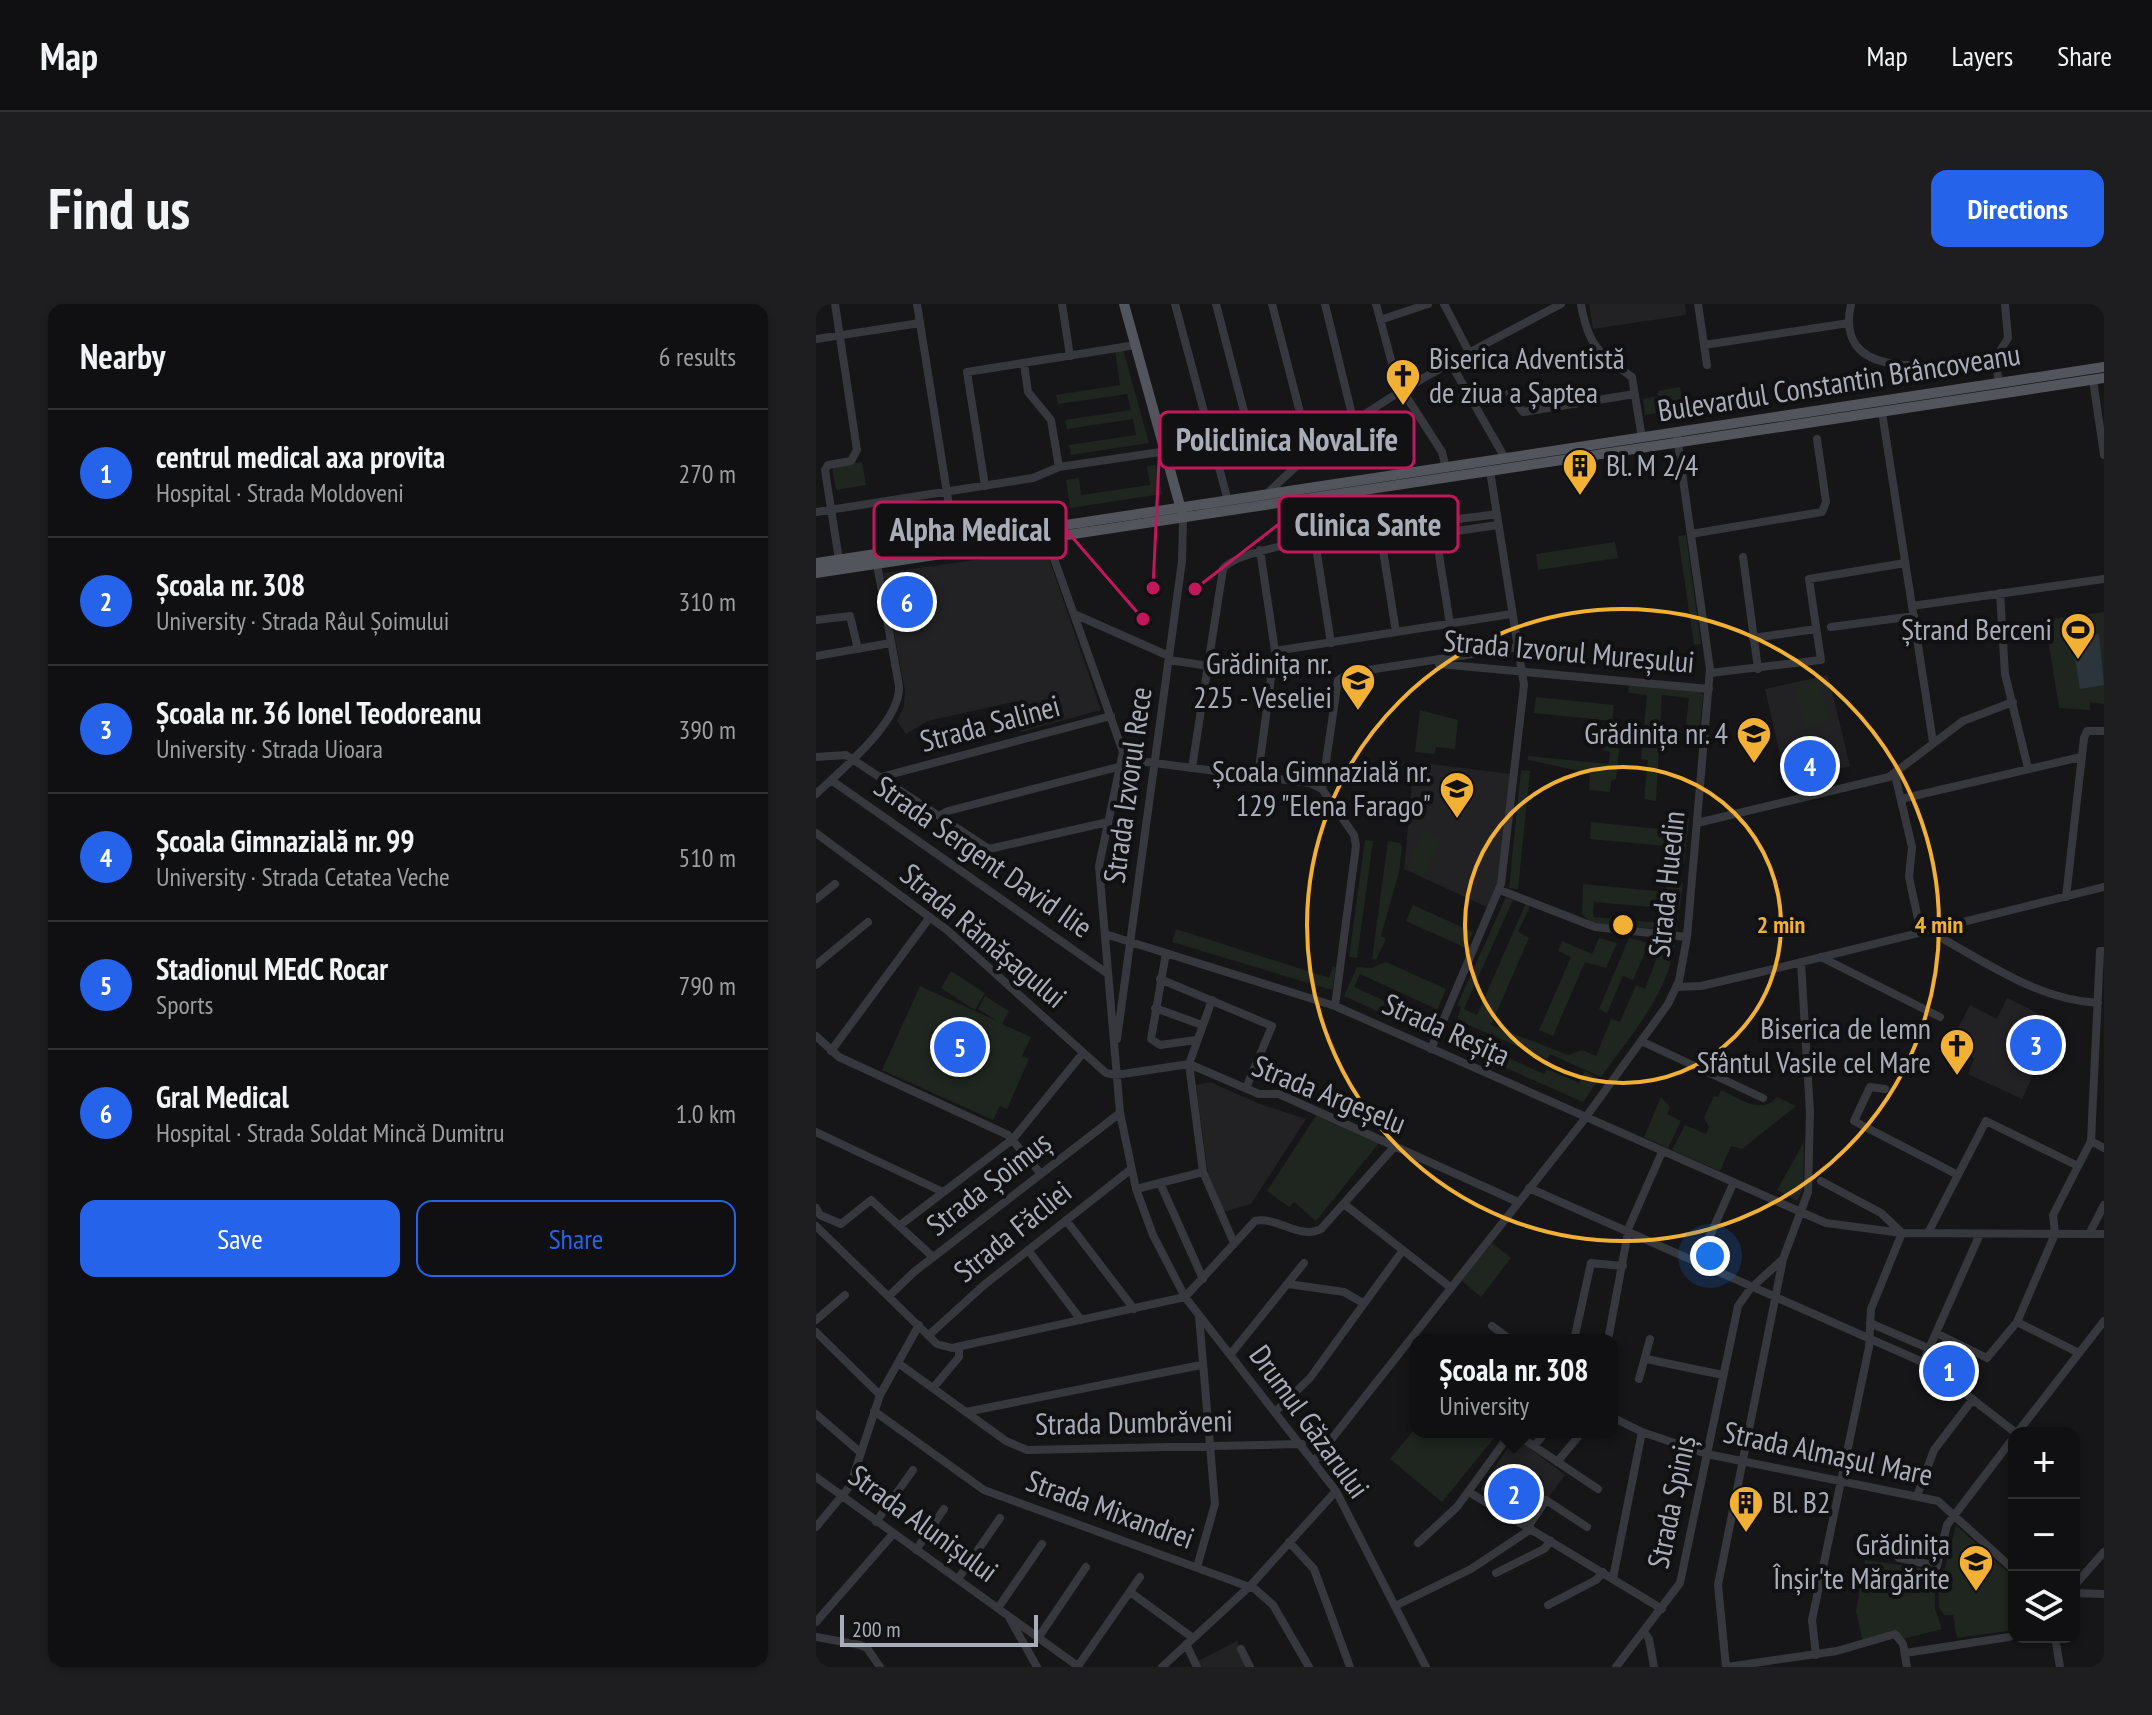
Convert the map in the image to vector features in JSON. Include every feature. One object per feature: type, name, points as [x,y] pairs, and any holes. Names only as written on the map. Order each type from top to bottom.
[{"type":"main road","points":[[1124,304],[1182,514]]},
{"type":"main road","name":"Bulevardul Constantin Brâncoveanu","points":[[816,573],[877,564],[955,543],[1343,494],[1999,382],[2104,367]]},
{"type":"main road","name":"Bulevardul Constantin Brâncoveanu","points":[[816,563],[1047,539],[1182,514],[1228,501],[1505,458],[1642,438],[1677,438],[1882,412],[2098,379]]},
{"type":"street","points":[[835,304],[857,450],[851,461],[826,468],[839,560]]},
{"type":"street","points":[[917,304],[955,543]]},
{"type":"street","points":[[1062,304],[1070,356]]},
{"type":"street","points":[[1175,304],[1228,501]]},
{"type":"street","points":[[1216,304],[1248,427]]},
{"type":"street","points":[[1272,304],[1311,455]]},
{"type":"street","points":[[1325,304],[1354,423]]},
{"type":"street","points":[[1376,304],[1394,375],[1442,452],[1446,468]]},
{"type":"street","points":[[1380,320],[1428,304]]},
{"type":"street","points":[[1444,304],[1469,352]]},
{"type":"street","points":[[1266,496],[1311,455],[1402,391],[1450,362],[1561,304]]},
{"type":"street","points":[[1581,304],[1591,342],[1632,377],[1642,438]]},
{"type":"street","points":[[1698,304],[1707,365]]},
{"type":"street","points":[[1851,304],[1849,323],[1864,353],[1891,365],[1995,359]]},
{"type":"street","points":[[1999,382],[1995,359],[2008,338],[2005,304]]},
{"type":"street","points":[[816,339],[920,323]]},
{"type":"street","points":[[1704,345],[1849,323]]},
{"type":"street","points":[[985,486],[967,372],[1136,345]]},
{"type":"street","points":[[1450,362],[1505,458]]},
{"type":"street","points":[[1024,364],[1028,392],[1051,420],[1059,467]]},
{"type":"street","points":[[2098,379],[2104,455]]},
{"type":"street","name":"Bulevardul Constantin Brâncoveanu","points":[[1509,393],[1523,412],[1635,394]]},
{"type":"street","points":[[1882,412],[1933,742]]},
{"type":"street","name":"Strada Huedin","points":[[1413,1334],[1586,1118],[1677,987],[1687,937],[1710,673],[1677,438]]},
{"type":"street","points":[[1691,534],[1819,514],[1825,510],[1817,439]]},
{"type":"street","points":[[816,512],[1033,478],[1059,467],[1167,451]]},
{"type":"street","points":[[1431,1049],[1500,890],[1524,672],[1511,614],[1490,471]]},
{"type":"street","points":[[1343,494],[1349,536]]},
{"type":"street","name":"Strada Izvorul Rece","points":[[1115,1056],[1184,543],[1182,514]]},
{"type":"street","points":[[1192,768],[1224,566],[1260,550],[1496,514]]},
{"type":"street","points":[[1434,523],[1450,624]]},
{"type":"street","points":[[1436,534],[1498,525]]},
{"type":"street","points":[[1380,531],[1396,632]]},
{"type":"street","name":"Drumul Găzarului","points":[[1047,539],[1111,716],[1122,762],[1099,863],[1120,1113],[1136,1189],[1153,1235],[1185,1297],[1315,1460],[1336,1491],[1426,1667]]},
{"type":"street","points":[[1315,541],[1331,643]]},
{"type":"street","points":[[1260,550],[1275,651],[1511,614]]},
{"type":"street","points":[[1743,557],[1758,669]]},
{"type":"street","points":[[1710,673],[1821,660],[1809,579],[1905,563]]},
{"type":"street","points":[[816,794],[889,720],[898,702],[877,564]]},
{"type":"street","points":[[1831,627],[2000,593],[2104,579]]},
{"type":"street","points":[[2000,593],[2000,639],[2028,768]]},
{"type":"street","points":[[1074,614],[1169,658],[1209,666]]},
{"type":"street","points":[[816,620],[850,616],[858,649]]},
{"type":"street","points":[[1753,638],[1816,629]]},
{"type":"street","points":[[816,656],[891,643]]},
{"type":"street","name":"Strada Izvorul Mureșului","points":[[1322,789],[1335,690],[1341,677],[1518,647]]},
{"type":"street","name":"Strada Izvorul Mureșului","points":[[1424,663],[1709,689]]},
{"type":"street","points":[[1258,776],[1271,678]]},
{"type":"street","points":[[1697,823],[1895,775],[1933,742],[1969,717],[2013,702]]},
{"type":"street","name":"Strada Salinei","points":[[881,777],[1111,716]]},
{"type":"street","points":[[2066,897],[2081,757],[2087,731],[2104,731]]},
{"type":"street","points":[[816,757],[842,754],[852,758],[993,850],[1108,822]]},
{"type":"street","points":[[1901,799],[2081,757]]},
{"type":"street","points":[[939,816],[1122,762],[1155,763],[1310,783],[1322,789],[1356,842],[1335,1006]]},
{"type":"street","points":[[1895,775],[1912,847],[1909,877],[1921,933]]},
{"type":"street","name":"Strada Sergent David Ilie","points":[[831,780],[1108,974]]},
{"type":"street","name":"Strada Rămășagului","points":[[816,833],[930,917],[1106,1073],[1116,1075]]},
{"type":"street","points":[[816,899],[835,884]]},
{"type":"street","points":[[1677,987],[1701,986],[2104,887]]},
{"type":"street","points":[[1500,890],[1595,927],[1687,937]]},
{"type":"street","points":[[831,1051],[930,917]]},
{"type":"street","points":[[816,965],[868,922]]},
{"type":"street","points":[[1934,930],[1945,940],[2026,986],[2062,998],[2098,1003]]},
{"type":"street","points":[[1105,934],[1131,942]]},
{"type":"street","name":"Strada Reșița","points":[[1131,942],[1335,1006],[1801,1214],[1844,1227],[1902,1233],[2104,1234]]},
{"type":"street","points":[[1938,1334],[1987,1358],[2016,1324],[2055,1234],[2053,1215],[2091,1141],[2102,970],[2100,951],[2104,951]]},
{"type":"street","points":[[1166,953],[1151,1037],[1154,1043],[1196,1040]]},
{"type":"street","points":[[1821,957],[1940,1017]]},
{"type":"street","points":[[1801,962],[1811,1125],[1807,1196],[1783,1259],[1718,1590],[1726,1667],[1862,1646],[1892,1634],[1900,1637],[1907,1667]]},
{"type":"street","points":[[1160,979],[1272,1026],[1246,1088]]},
{"type":"street","points":[[1212,1000],[1189,1064],[1203,1172],[1234,1243]]},
{"type":"street","points":[[1155,1008],[1202,1025]]},
{"type":"street","points":[[816,1036],[831,1051],[1013,1139],[1041,1174]]},
{"type":"street","points":[[1641,1041],[1763,1098]]},
{"type":"street","points":[[899,1226],[1013,1139],[1083,1053]]},
{"type":"street","points":[[1116,1075],[1189,1064]]},
{"type":"street","name":"Strada Argeșelu","points":[[1189,1064],[1262,1095],[1279,1094],[1518,1202]]},
{"type":"street","points":[[1885,1089],[1870,1087],[1854,1121],[1956,1174]]},
{"type":"street","name":"Strada Șoimuș","points":[[890,1295],[933,1257],[1120,1113]]},
{"type":"street","points":[[1928,1233],[1986,1121],[2078,1166]]},
{"type":"street","points":[[816,1132],[943,1192]]},
{"type":"street","points":[[2091,1141],[2104,1148]]},
{"type":"street","points":[[817,1218],[929,1335],[945,1348],[959,1347],[1185,1297],[1255,1221],[1271,1221],[1309,1233],[1321,1229],[1395,1146]]},
{"type":"street","points":[[1609,1334],[1628,1234],[1662,1152]]},
{"type":"street","name":"Strada Făcliei","points":[[929,1335],[984,1285],[1130,1170]]},
{"type":"street","points":[[1136,1189],[1203,1172]]},
{"type":"street","points":[[1816,1655],[1812,1620],[1870,1340],[1871,1309],[1902,1233],[1881,1213],[1821,1181]]},
{"type":"street","points":[[1160,1183],[1203,1279]]},
{"type":"street","points":[[1697,1265],[1733,1184]]},
{"type":"street","points":[[1529,1188],[1750,1289],[1923,1362],[2008,1428]]},
{"type":"street","points":[[817,1218],[841,1224],[869,1200],[933,1257]]},
{"type":"street","points":[[1344,1204],[1450,1287]]},
{"type":"street","points":[[2089,1234],[2104,1205]]},
{"type":"street","points":[[1066,1220],[1134,1309]]},
{"type":"street","points":[[1923,1362],[1980,1234]]},
{"type":"street","points":[[1028,1250],[1081,1320]]},
{"type":"street","points":[[1276,1411],[1310,1378],[1403,1250]]},
{"type":"street","points":[[1750,1289],[1783,1259]]},
{"type":"street","points":[[1575,1334],[1587,1276],[1594,1261],[1623,1266]]},
{"type":"street","points":[[1230,1355],[1304,1263]]},
{"type":"street","points":[[1288,1284],[1344,1292],[1363,1303]]},
{"type":"street","name":"Strada Spiniș","points":[[1616,1667],[1680,1583],[1738,1306],[1750,1289]]},
{"type":"street","points":[[816,1320],[845,1295]]},
{"type":"street","points":[[1197,1567],[1215,1511],[1199,1316]]},
{"type":"street","points":[[2021,1427],[2104,1321]]},
{"type":"street","points":[[1870,1323],[1930,1349]]},
{"type":"street","points":[[2016,1324],[2079,1353]]},
{"type":"street","points":[[816,1527],[843,1497],[880,1395],[919,1325]]},
{"type":"street","points":[[1492,1326],[1503,1334]]},
{"type":"street","points":[[816,1332],[880,1395]]},
{"type":"street","name":"Strada Huedin","points":[[1315,1460],[1410,1338]]},
{"type":"street","points":[[1639,1379],[1650,1339]]},
{"type":"street","points":[[933,1388],[959,1357],[959,1347]]},
{"type":"street","points":[[1646,1359],[1723,1375]]},
{"type":"street","name":"Strada Dumbrăveni","points":[[898,1363],[1011,1444],[1032,1451],[1302,1444]]},
{"type":"street","points":[[966,1412],[1201,1365]]},
{"type":"street","points":[[1917,1496],[1934,1450],[1973,1399]]},
{"type":"street","name":"Strada Mixandrei","points":[[874,1411],[984,1490],[1250,1586],[1273,1605],[1309,1667]]},
{"type":"street","points":[[816,1414],[861,1453]]},
{"type":"street","name":"Strada Almașul Mare","points":[[1618,1420],[1642,1432],[1707,1454],[1938,1501],[2008,1564]]},
{"type":"street","points":[[1613,1578],[1642,1432]]},
{"type":"street","points":[[1418,1543],[1446,1520],[1507,1438]]},
{"type":"street","points":[[1522,1438],[1598,1489]]},
{"type":"street","points":[[1534,1446],[1541,1438]]},
{"type":"street","points":[[1557,1462],[1577,1438]]},
{"type":"street","points":[[1899,1558],[1937,1566],[1947,1525],[2008,1443]]},
{"type":"street","points":[[876,1522],[913,1470]]},
{"type":"street","name":"Strada Alunișului","points":[[816,1477],[1078,1666]]},
{"type":"street","points":[[1162,1667],[1250,1586],[1336,1491]]},
{"type":"street","points":[[1469,1492],[1662,1609]]},
{"type":"street","points":[[1395,1606],[1471,1569],[1530,1528],[1546,1500],[1587,1527]]},
{"type":"street","points":[[916,1550],[944,1509]]},
{"type":"street","points":[[958,1579],[1000,1518]]},
{"type":"street","points":[[816,1622],[893,1534]]},
{"type":"street","points":[[1496,1573],[1544,1549],[1551,1541]]},
{"type":"street","points":[[1289,1542],[1314,1569],[1350,1667]]},
{"type":"street","points":[[998,1608],[1042,1544]]},
{"type":"street","points":[[2080,1579],[2104,1552]]},
{"type":"street","points":[[1038,1638],[1086,1567]]},
{"type":"street","points":[[1548,1605],[1596,1580],[1603,1572]]},
{"type":"street","points":[[1078,1666],[1140,1577]]},
{"type":"street","points":[[1130,1592],[1189,1641],[1197,1667]]},
{"type":"street","points":[[2080,1593],[2104,1594]]},
{"type":"street","points":[[1007,1615],[1037,1667]]},
{"type":"street","points":[[1644,1632],[1649,1639],[1654,1667]]},
{"type":"street","points":[[816,1637],[867,1648],[880,1667]]},
{"type":"street","points":[[1905,1653],[2008,1637]]},
{"type":"street","points":[[2056,1643],[2060,1667]]},
{"type":"street","points":[[1241,1649],[1250,1667]]},
{"type":"shaded area","points":[[1589,304],[1685,304],[1686,315],[1593,329]]},
{"type":"shaded area","points":[[1123,349],[1149,443],[1071,455],[1069,445],[1136,435],[1133,419],[1067,429],[1065,420],[1131,410],[1127,394],[1058,404],[1056,395],[1120,385],[1115,350]]},
{"type":"shaded area","points":[[1680,387],[1683,409],[1645,415],[1643,399],[1658,396],[1658,391]]},
{"type":"shaded area","points":[[862,462],[866,485],[836,490],[832,467]]},
{"type":"shaded area","points":[[1156,465],[1162,494],[1070,508],[1066,480],[1079,478],[1081,495],[1150,485],[1147,466]]},
{"type":"shaded area","points":[[1686,535],[1701,644],[1694,645],[1678,536]]},
{"type":"shaded area","points":[[1615,542],[1618,558],[1538,570],[1536,554]]},
{"type":"shaded area","points":[[1046,550],[1101,710],[1021,732],[1013,702],[928,721],[906,734],[897,721],[904,706],[905,691],[883,573]]},
{"type":"shaded area","name":"Ștrand Berceni","points":[[2104,612],[2104,704],[2090,702],[2090,710],[2059,708],[2045,620]]},
{"type":"shaded area","points":[[2099,634],[2104,685],[2080,689],[2072,638]]},
{"type":"shaded area","points":[[1828,675],[1850,766],[1786,781],[1765,689]]},
{"type":"shaded area","points":[[1819,680],[1829,721],[1804,726],[1795,686]]},
{"type":"shaded area","points":[[1629,685],[1700,692],[1703,695],[1699,736],[1685,734],[1689,698],[1662,695],[1656,801],[1644,799],[1648,760],[1641,759],[1647,695],[1628,693]]},
{"type":"shaded area","points":[[1536,697],[1614,705],[1612,721],[1534,713]]},
{"type":"shaded area","points":[[1420,710],[1458,720],[1455,749],[1436,747],[1435,754],[1415,752]]},
{"type":"shaded area","points":[[1603,744],[1619,749],[1616,779],[1611,781],[1610,792],[1589,790],[1590,775],[1585,772],[1528,760],[1528,756],[1609,764],[1610,752],[1603,750]]},
{"type":"shaded area","name":"Școala Gimnazială nr. 129 \"Elena Farago\"","points":[[1414,762],[1511,774],[1500,875],[1489,908],[1404,869]]},
{"type":"shaded area","points":[[1521,770],[1530,771],[1518,889],[1509,888]]},
{"type":"shaded area","points":[[1674,818],[1689,819],[1684,864],[1670,863]]},
{"type":"shaded area","points":[[1591,822],[1669,830],[1667,846],[1590,839]]},
{"type":"shaded area","points":[[1423,830],[1441,839],[1424,876],[1406,867]]},
{"type":"shaded area","points":[[1365,840],[1373,841],[1357,958],[1349,957]]},
{"type":"shaded area","points":[[1388,841],[1400,843],[1402,847],[1399,872],[1381,936],[1386,939],[1376,960],[1372,959]]},
{"type":"shaded area","points":[[1667,879],[1680,880],[1683,884],[1676,931],[1592,923],[1582,914],[1583,884],[1666,892]],"holes":[[[1594,902],[1664,908],[1663,923],[1593,917]]]},
{"type":"shaded area","points":[[1506,897],[1513,900],[1464,1009],[1477,1015],[1526,903],[1530,906],[1518,932],[1529,938],[1491,1025],[1568,1055],[1582,1050],[1596,1056],[1611,1019],[1620,1022],[1636,985],[1645,989],[1662,944],[1675,945],[1656,999],[1601,1077],[1550,1054],[1547,1059],[1457,1020],[1461,1007],[1457,1005]]},
{"type":"shaded area","points":[[1413,905],[1473,932],[1466,948],[1406,921]]},
{"type":"shaded area","points":[[1176,929],[1329,978],[1333,966],[1336,967],[1332,990],[1172,942]]},
{"type":"shaded area","points":[[1599,938],[1617,943],[1606,968],[1585,962],[1553,1036],[1539,1030],[1571,957],[1558,951],[1562,941],[1592,954]]},
{"type":"shaded area","points":[[1629,938],[1649,943],[1633,980],[1623,976],[1607,1013],[1599,1009]]},
{"type":"shaded area","points":[[1386,962],[1446,989],[1427,1034],[1344,996],[1357,967],[1371,968]],"holes":[[[1360,974],[1434,1008],[1429,1021],[1354,987]]]},
{"type":"shaded area","points":[[951,971],[985,993],[975,1010],[941,988]]},
{"type":"shaded area","points":[[920,986],[999,1022],[978,1009],[985,996],[1009,1011],[1002,1024],[1031,1037],[1022,1056],[1029,1059],[1007,1109],[1000,1106],[993,1120],[882,1070]]},
{"type":"shaded area","points":[[2007,998],[2058,1023],[2022,1099],[1968,1074],[1974,1058],[1949,1045],[1970,1005],[1997,1019]]},
{"type":"shaded area","points":[[1451,1032],[1544,1074],[1547,1069],[1579,1083],[1585,1071],[1599,1079],[1583,1102],[1447,1042]]},
{"type":"shaded area","points":[[1210,1082],[1260,1104],[1306,1119],[1251,1204],[1224,1212],[1208,1174],[1196,1085]]},
{"type":"shaded area","points":[[1721,1090],[1757,1105],[1764,1105],[1777,1097],[1796,1106],[1742,1149],[1731,1146],[1720,1171],[1672,1150],[1685,1125],[1706,1134],[1709,1127],[1704,1118],[1714,1096],[1718,1097]]},
{"type":"shaded area","points":[[1661,1097],[1670,1107],[1667,1114],[1681,1121],[1668,1148],[1644,1137]]},
{"type":"shaded area","points":[[1317,1114],[1379,1143],[1316,1221],[1294,1202],[1289,1207],[1267,1191]]},
{"type":"shaded area","points":[[1804,1142],[1803,1189],[1797,1201],[1777,1190]]},
{"type":"shaded area","points":[[1492,1243],[1511,1258],[1481,1297],[1462,1281]]},
{"type":"shaded area","points":[[1410,1434],[1410,1438],[1494,1438],[1442,1502],[1390,1459]]},
{"type":"shaded area","points":[[1514,1438],[1565,1475],[1548,1498],[1544,1496],[1530,1519],[1480,1490]]},
{"type":"shaded area","name":"Grădinița Înșir'te Mărgărite","points":[[1956,1525],[2008,1573],[2008,1631],[1957,1638],[1953,1615],[1944,1615],[1939,1608],[1938,1571],[1944,1571]]},
{"type":"shaded area","points":[[1865,1560],[1935,1570],[1935,1609],[1942,1629],[1903,1639],[1899,1635],[1863,1643],[1856,1611]]},
{"type":"shaded area","points":[[1237,1641],[1249,1667],[1201,1667],[1198,1661]]},
{"type":"place","name":"Biserica Adventistă de ziua a Șaptea","points":[[1403,407]]},
{"type":"place","name":"Bl. M 2/4","points":[[1580,497]]},
{"type":"place","name":"Policlinica NovaLife","points":[[1153,588]]},
{"type":"place","name":"Clinica Sante","points":[[1195,589]]},
{"type":"place","name":"Gral Medical","points":[[907,602]]},
{"type":"place","name":"Alpha Medical","points":[[1143,619]]},
{"type":"place","name":"Ștrand Berceni","points":[[2078,661]]},
{"type":"place","name":"Grădinița nr. 225 - Veseliei","points":[[1358,712]]},
{"type":"place","name":"Grădinița nr. 4","points":[[1754,765]]},
{"type":"place","name":"Școala Gimnazială nr. 99","points":[[1810,766]]},
{"type":"place","name":"Școala Gimnazială nr. 129 \"Elena Farago\"","points":[[1457,820]]},
{"type":"place","name":"Școala nr. 36 Ionel Teodoreanu","points":[[2036,1045]]},
{"type":"place","name":"Stadionul MEdC Rocar","points":[[960,1047]]},
{"type":"place","name":"Biserica de lemn Sfântul Vasile cel Mare","points":[[1957,1077]]},
{"type":"place","name":"centrul medical axa provita","points":[[1949,1371]]},
{"type":"place","name":"Școala nr. 308","points":[[1514,1494]]},
{"type":"place","name":"Bl. B2","points":[[1746,1534]]},
{"type":"place","name":"Grădinița Înșir'te Mărgărite","points":[[1976,1593]]}]
